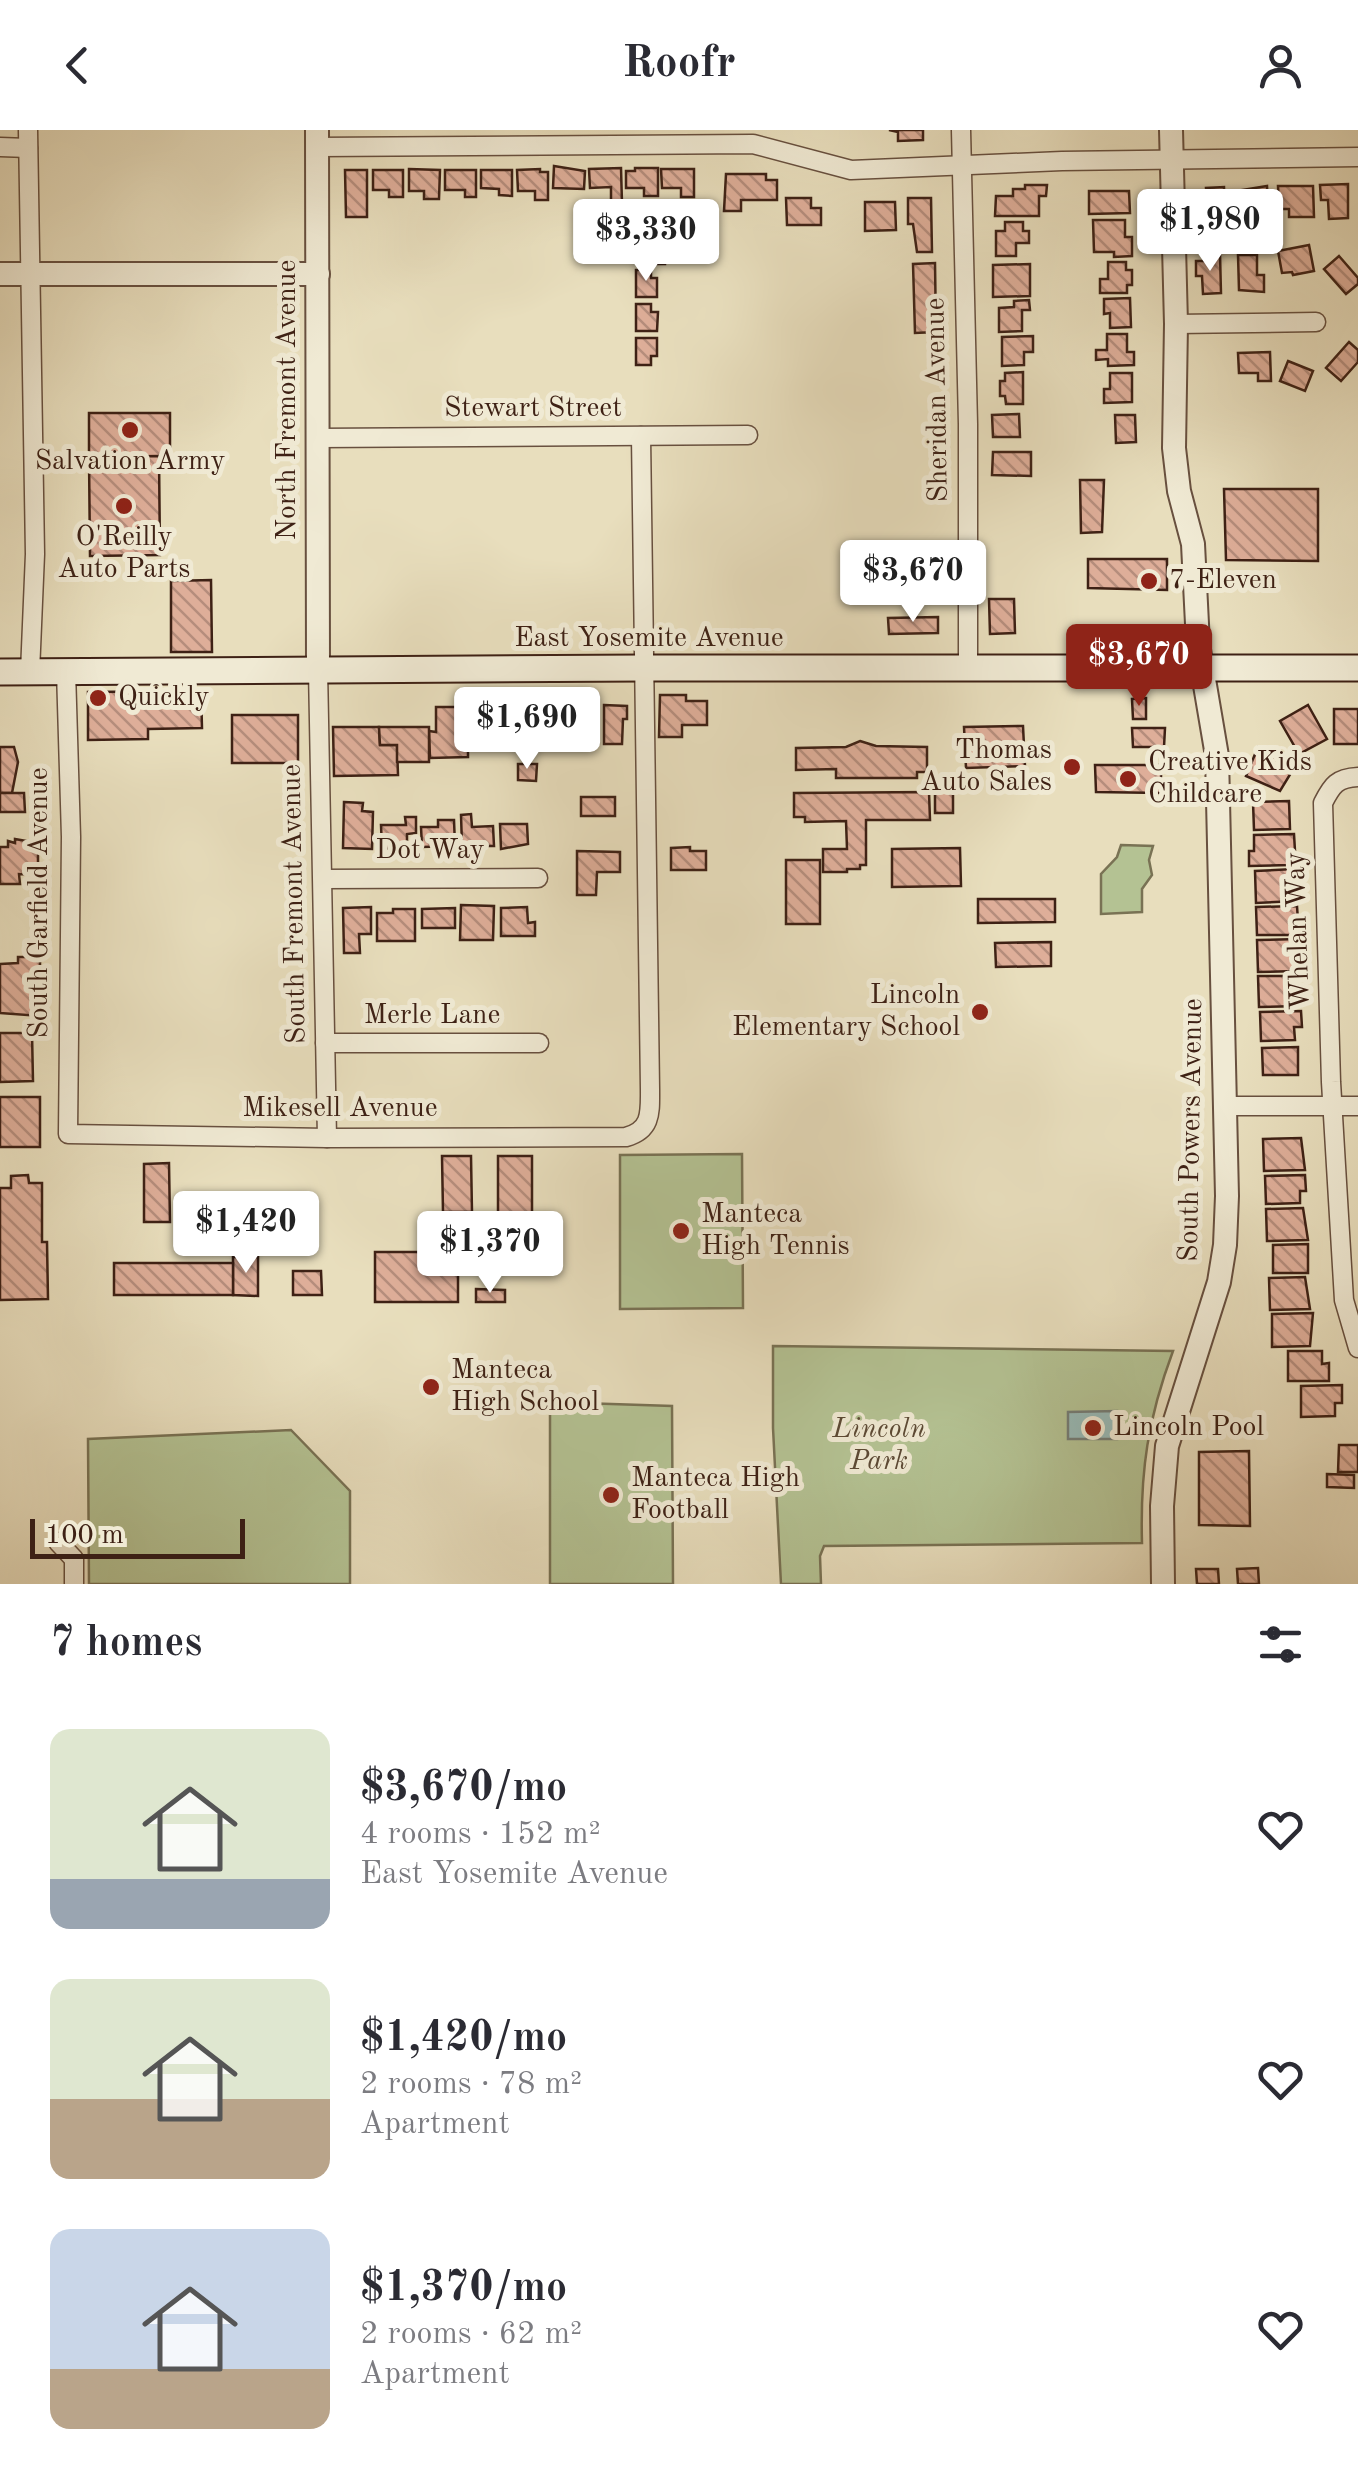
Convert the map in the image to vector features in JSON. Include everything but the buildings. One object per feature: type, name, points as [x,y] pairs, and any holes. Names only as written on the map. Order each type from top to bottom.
[{"type":"main road","name":"East Yosemite Avenue","points":[[0,672],[1358,668]]},
{"type":"street","name":"Sheridan Avenue","points":[[960,130],[968,441],[968,668]]},
{"type":"street","name":"South Powers Avenue","points":[[1163,1584],[1162,1506],[1167,1446],[1213,1305],[1224,1258],[1226,1106],[1217,756],[1196,616],[1194,544],[1174,448],[1176,324],[1171,130]]},
{"type":"street","points":[[317,138],[753,144],[851,170],[1358,157]]},
{"type":"street","name":"North Fremont Avenue","points":[[317,138],[318,670]]},
{"type":"street","points":[[0,147],[28,139],[35,554],[30,672]]},
{"type":"street","points":[[0,274],[318,274]]},
{"type":"street","points":[[1176,324],[1316,322]]},
{"type":"street","name":"Stewart Street","points":[[318,438],[748,435]]},
{"type":"street","points":[[641,436],[644,668]]},
{"type":"street","name":"Mikesell Avenue","points":[[68,1134],[327,1138],[638,1134],[650,1117],[644,668]]},
{"type":"street","name":"South Fremont Avenue","points":[[318,670],[327,1138]]},
{"type":"street","name":"South Garfield Avenue","points":[[66,671],[71,837],[68,1134]]},
{"type":"street","name":"Whelan Way","points":[[1358,777],[1334,783],[1323,803],[1331,1082],[1344,1300],[1358,1348]]},
{"type":"street","name":"Dot Way","points":[[323,879],[538,878]]},
{"type":"street","name":"Merle Lane","points":[[326,1044],[539,1044]]},
{"type":"street","points":[[1226,1106],[1358,1106]]},
{"type":"street","points":[[58,1542],[74,1559],[74,1584]]},
{"type":"green space","points":[[1121,845],[1153,846],[1149,860],[1152,875],[1142,889],[1142,912],[1101,914],[1101,874],[1117,857]]},
{"type":"green space","name":"Manteca High Tennis","points":[[742,1154],[743,1308],[620,1309],[620,1155]]},
{"type":"green space","name":"Lincoln Park","points":[[773,1346],[1173,1351],[1147,1445],[1142,1543],[824,1546],[820,1556],[821,1584],[781,1584]]},
{"type":"green space","name":"Manteca High Football","points":[[550,1402],[672,1406],[673,1584],[550,1584]]},
{"type":"green space","points":[[291,1430],[350,1491],[350,1584],[89,1584],[88,1439]]},
{"type":"water","name":"Lincoln Pool","points":[[1117,1411],[1117,1439],[1068,1439],[1068,1412]]},
{"type":"place","name":"Salvation Army","points":[[130,430]]},
{"type":"place","name":"O'Reilly Auto Parts","points":[[124,506]]},
{"type":"place","name":"7-Eleven","points":[[1149,581]]},
{"type":"place","name":"Quickly","points":[[98,698]]},
{"type":"place","name":"Thomas Auto Sales","points":[[1072,767]]},
{"type":"place","name":"Creative Kids Childcare","points":[[1128,779]]},
{"type":"place","name":"Lincoln Elementary School","points":[[980,1012]]},
{"type":"place","name":"Manteca High Tennis","points":[[681,1231]]},
{"type":"place","name":"Manteca High School","points":[[431,1387]]},
{"type":"place","name":"Lincoln Pool","points":[[1093,1428]]},
{"type":"place","name":"Manteca High Football","points":[[611,1495]]}]
